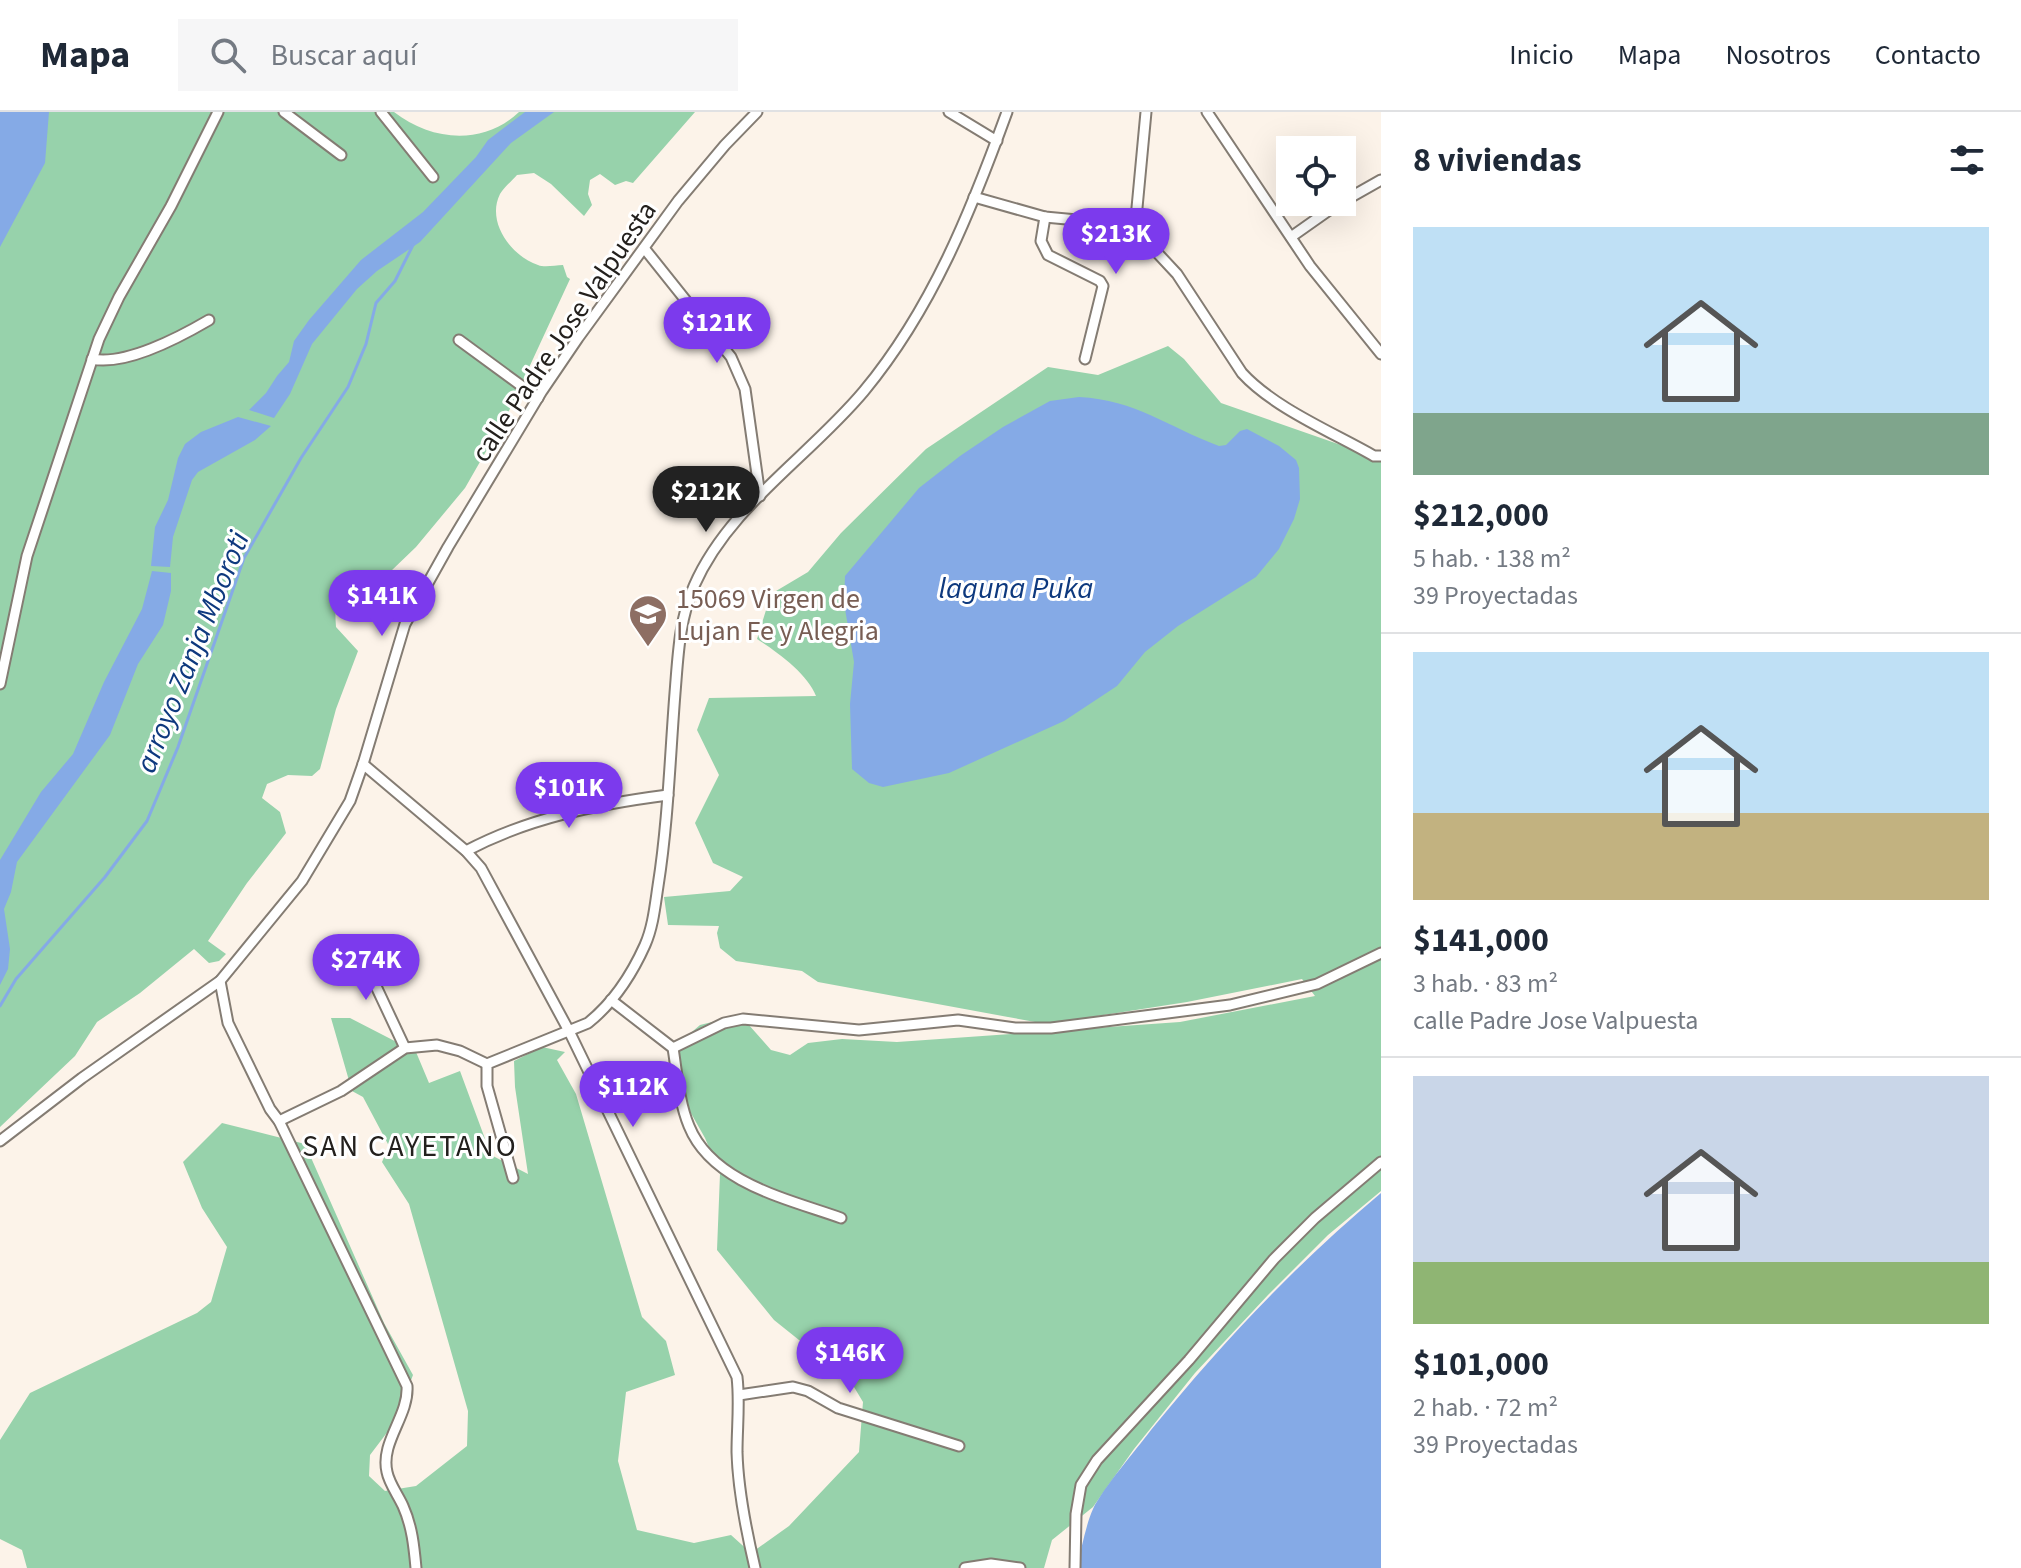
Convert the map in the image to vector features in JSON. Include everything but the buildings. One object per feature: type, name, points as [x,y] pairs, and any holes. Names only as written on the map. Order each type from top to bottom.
[{"type":"street","points":[[0,684],[27,556],[92,359],[119,297],[171,206],[218,112]]},
{"type":"street","points":[[284,112],[341,155]]},
{"type":"street","points":[[381,112],[433,177]]},
{"type":"street","name":"calle Padre Jose Valpuesta","points":[[0,1141],[82,1078],[220,981],[302,881],[350,801],[405,624],[448,547],[578,338],[715,156],[757,112]]},
{"type":"street","points":[[949,112],[997,141]]},
{"type":"street","points":[[279,1121],[341,1091],[405,1048],[437,1045],[460,1051],[487,1064],[588,1023],[611,1000],[645,945],[652,923],[668,795],[679,645],[694,586],[735,520],[844,413],[891,357],[939,280],[1007,112]]},
{"type":"street","points":[[1135,229],[1146,112]]},
{"type":"street","points":[[1207,112],[1310,266],[1381,354]]},
{"type":"street","points":[[1291,237],[1335,206],[1381,180]]},
{"type":"street","points":[[974,197],[1045,217],[1109,223],[1135,229],[1177,274],[1252,384],[1377,456]]},
{"type":"street","points":[[1045,217],[1041,241],[1048,255],[1100,281],[1103,286],[1085,359]]},
{"type":"street","points":[[644,248],[731,357],[739,373],[745,389],[760,496]]},
{"type":"street","points":[[92,359],[105,361],[128,355],[179,337],[209,320]]},
{"type":"street","points":[[459,340],[538,398]]},
{"type":"street","points":[[363,764],[466,851],[481,868],[569,1031],[737,1377],[739,1469],[746,1531],[755,1568]]},
{"type":"street","points":[[466,851],[550,818],[594,806],[668,795]]},
{"type":"street","points":[[673,1048],[724,1023],[743,1019],[859,1030],[958,1020],[1015,1028],[1051,1028],[1230,1005],[1317,984],[1381,953]]},
{"type":"street","points":[[386,968],[377,974],[374,982],[405,1048]]},
{"type":"street","points":[[220,981],[228,1023],[407,1386],[405,1407],[386,1454],[387,1472],[413,1533],[416,1568]]},
{"type":"street","points":[[611,1000],[673,1048],[684,1110],[705,1155],[748,1183],[841,1218]]},
{"type":"street","points":[[487,1064],[487,1086],[513,1178]]},
{"type":"street","points":[[1075,1568],[1076,1514],[1081,1485],[1097,1460],[1189,1360],[1274,1259],[1315,1218],[1381,1162]]},
{"type":"street","points":[[739,1395],[793,1387],[808,1391],[838,1408],[959,1446]]},
{"type":"street","points":[[965,1568],[991,1564],[1020,1568]]},
{"type":"green space","points":[[0,112],[394,112],[424,129],[457,136],[489,130],[519,112],[695,112],[633,183],[626,181],[615,185],[600,174],[590,180],[588,194],[592,205],[584,216],[551,184],[534,173],[517,175],[502,191],[496,216],[510,246],[538,265],[563,265],[570,279],[508,413],[465,488],[416,547],[391,571],[347,589],[345,586],[339,595],[336,627],[358,651],[336,709],[320,769],[312,776],[288,775],[267,784],[262,798],[280,812],[286,833],[208,941],[226,954],[219,961],[209,963],[194,949],[140,993],[97,1022],[75,1056],[0,1127]]},
{"type":"green space","points":[[1168,346],[1184,359],[1221,403],[1381,459],[1381,1191],[1328,1235],[1195,1373],[1134,1449],[1093,1507],[1052,1540],[1044,1568],[27,1568],[22,1550],[0,1539],[0,1440],[30,1393],[197,1313],[211,1302],[227,1247],[202,1208],[183,1162],[222,1123],[305,1144],[384,1323],[413,1375],[395,1422],[370,1455],[369,1476],[385,1491],[416,1486],[467,1446],[468,1411],[409,1204],[382,1162],[389,1146],[363,1097],[352,1091],[331,1018],[350,1018],[416,1052],[429,1083],[460,1071],[491,1155],[528,1174],[514,1061],[542,1047],[565,1052],[557,1060],[576,1094],[642,1317],[666,1341],[675,1375],[626,1392],[618,1461],[637,1530],[694,1543],[731,1535],[751,1553],[789,1526],[859,1452],[863,1402],[839,1362],[804,1344],[774,1320],[717,1250],[720,1174],[705,1138],[679,1092],[672,1070],[679,1043],[700,1025],[740,1015],[771,1050],[790,1055],[808,1043],[842,1039],[897,1042],[1180,1022],[1315,996],[1302,979],[1187,1002],[1046,1024],[818,982],[802,971],[736,961],[720,948],[719,926],[668,925],[664,897],[730,891],[743,877],[713,863],[695,823],[719,775],[697,730],[709,698],[816,696],[799,671],[757,639],[771,594],[808,572],[841,533],[926,449],[1048,367],[1098,375]]},
{"type":"water","points":[[0,112],[49,112],[45,163],[0,247]]},
{"type":"water","points":[[525,112],[554,112],[511,143],[420,242],[377,271],[357,289],[312,344],[290,394],[274,418],[249,410],[289,362],[294,341],[309,320],[361,260],[423,212],[476,157],[488,140]]},
{"type":"water","name":"laguna Puka","points":[[1079,397],[1118,403],[1219,446],[1226,445],[1240,431],[1247,429],[1279,446],[1296,460],[1300,499],[1279,549],[1256,577],[1178,626],[1145,652],[1117,686],[1064,721],[949,773],[883,787],[869,783],[852,769],[850,704],[854,662],[844,603],[845,576],[919,488],[960,456],[1050,401]]},
{"type":"water","points":[[238,417],[271,426],[255,440],[198,472],[192,480],[173,537],[170,567],[151,566],[155,527],[168,500],[178,458],[185,444],[201,432]]},
{"type":"water","points":[[152,571],[171,573],[171,591],[163,625],[138,664],[110,735],[17,862],[4,909],[10,949],[8,969],[0,985],[0,860],[41,792],[73,754],[104,682],[142,609]]},
{"type":"water","points":[[1381,1193],[1381,1568],[1076,1568],[1093,1509],[1151,1430],[1260,1306]]},
{"type":"waterway","name":"arroyo Zanja Mboroti","points":[[0,1006],[16,979],[105,877],[147,821],[178,747],[244,558],[301,458],[348,387],[366,344],[376,303],[395,281],[413,245]]},
{"type":"place","name":"15069 Virgen de Lujan Fe y Alegria","points":[[648,648]]},
{"type":"district","name":"SAN CAYETANO","points":[[410,1146]]}]
